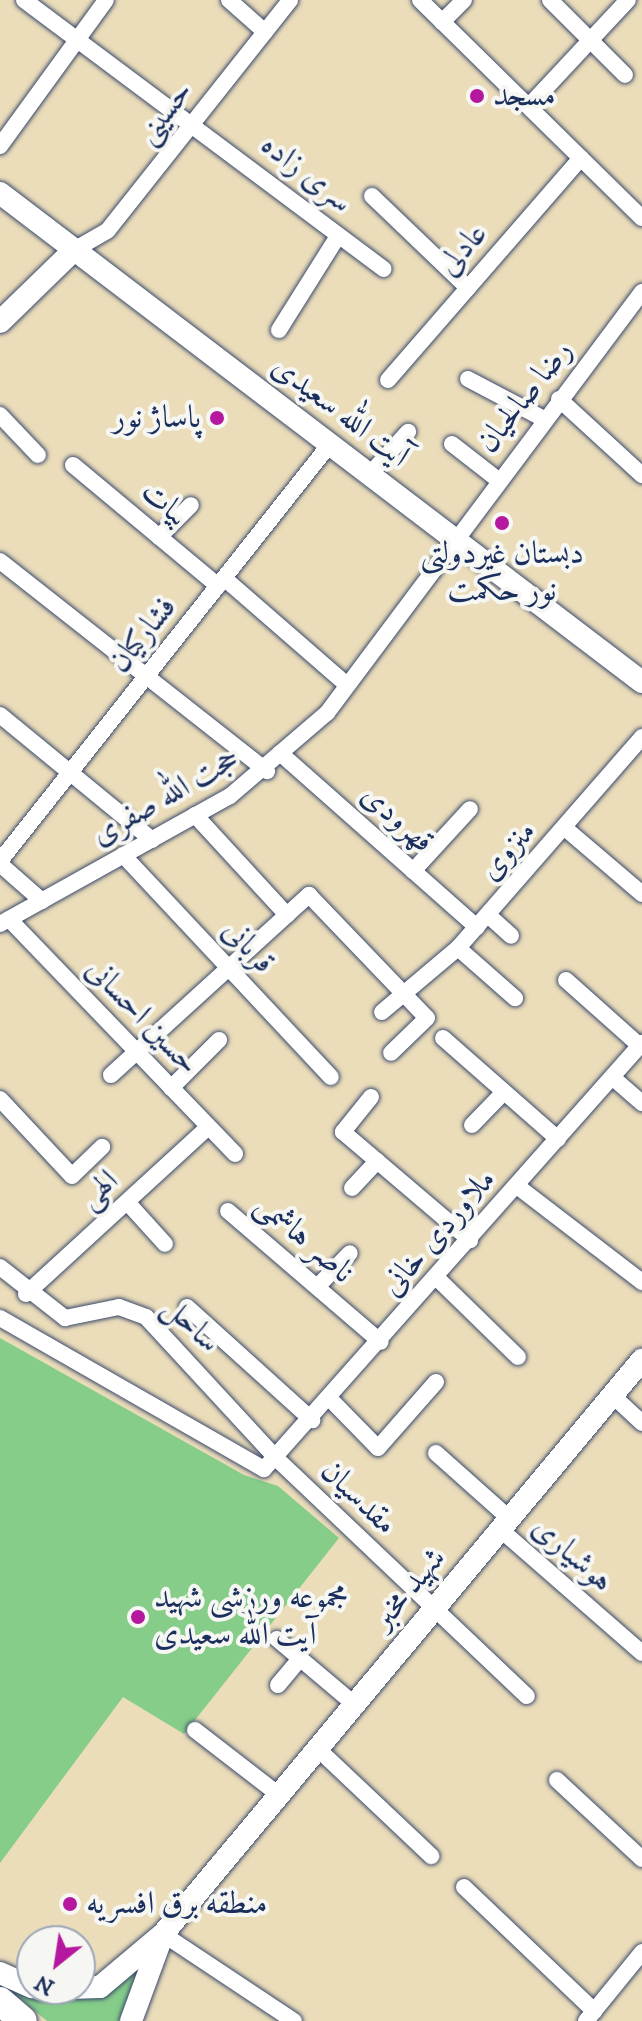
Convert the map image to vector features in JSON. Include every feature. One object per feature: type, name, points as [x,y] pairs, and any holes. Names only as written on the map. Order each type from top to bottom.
[{"type":"highway","points":[[0,2001],[23,2021]]},
{"type":"main road","name":"آیت الله سعیدی","points":[[0,193],[642,682]]},
{"type":"main road","points":[[0,322],[74,250]]},
{"type":"main road","name":"شهید مخبر","points":[[163,1934],[642,1360]]},
{"type":"main road","points":[[96,1987],[163,1934]]},
{"type":"main road","points":[[131,2021],[163,1934]]},
{"type":"street","name":"سری زاده","points":[[24,0],[194,121],[384,269]]},
{"type":"street","points":[[0,146],[106,0]]},
{"type":"street","points":[[229,0],[265,32]]},
{"type":"street","name":"حسینی","points":[[74,250],[108,230],[290,0]]},
{"type":"street","points":[[420,0],[642,218]]},
{"type":"street","points":[[442,22],[464,0]]},
{"type":"street","points":[[550,0],[625,75]]},
{"type":"street","points":[[529,106],[628,0]]},
{"type":"street","name":"عادلی","points":[[388,380],[581,158]]},
{"type":"street","points":[[372,196],[468,288]]},
{"type":"street","points":[[279,330],[338,236]]},
{"type":"street","name":"رضا صالحیان","points":[[452,537],[642,292]]},
{"type":"street","points":[[468,379],[544,419]]},
{"type":"street","points":[[559,399],[642,475]]},
{"type":"street","points":[[0,415],[38,455]]},
{"type":"street","points":[[370,474],[408,432]]},
{"type":"street","name":"فشارکیان","points":[[0,863],[330,444]]},
{"type":"street","points":[[452,444],[497,479]]},
{"type":"street","name":"بیات","points":[[73,465],[347,685]]},
{"type":"street","points":[[159,537],[191,505]]},
{"type":"street","name":"حجت الله صفری","points":[[5,922],[267,771],[280,753],[347,685],[452,537]]},
{"type":"street","points":[[0,561],[267,771]]},
{"type":"street","points":[[0,715],[152,840]]},
{"type":"street","name":"منزوی","points":[[382,1012],[458,948],[566,829],[642,737]]},
{"type":"street","name":"قهرودی","points":[[280,753],[413,871],[482,921],[511,936]]},
{"type":"street","points":[[413,871],[470,809]]},
{"type":"street","points":[[195,815],[287,915]]},
{"type":"street","points":[[566,829],[642,894]]},
{"type":"street","name":"قربانی","points":[[123,855],[331,1077]]},
{"type":"street","points":[[0,863],[42,901]]},
{"type":"street","points":[[111,1075],[309,895],[407,993],[427,1018],[391,1053]]},
{"type":"street","name":"حسین احسانی","points":[[5,922],[235,1154]]},
{"type":"street","points":[[458,948],[515,998]]},
{"type":"street","points":[[566,980],[641,1044]]},
{"type":"street","points":[[443,1038],[558,1139]]},
{"type":"street","points":[[171,1088],[219,1040]]},
{"type":"street","name":"ملاوردی خانی","points":[[278,1460],[641,1044]]},
{"type":"street","points":[[612,1077],[642,1103]]},
{"type":"street","points":[[472,1125],[504,1092]]},
{"type":"street","points":[[371,1097],[343,1132],[470,1240]]},
{"type":"street","points":[[0,1099],[72,1176],[102,1147]]},
{"type":"street","name":"الهی","points":[[26,1294],[208,1127]]},
{"type":"street","points":[[352,1188],[377,1161]]},
{"type":"street","points":[[517,1186],[642,1282]]},
{"type":"street","points":[[128,1203],[165,1244]]},
{"type":"street","name":"ناصر هاشمی","points":[[228,1211],[381,1342]]},
{"type":"street","points":[[317,1287],[350,1253]]},
{"type":"street","name":"ساحل","points":[[0,1267],[26,1294],[65,1318],[119,1307],[146,1317],[278,1460]]},
{"type":"street","points":[[437,1278],[518,1357]]},
{"type":"street","points":[[187,1307],[312,1420]]},
{"type":"street","points":[[0,1318],[250,1465],[264,1469],[278,1460]]},
{"type":"street","points":[[331,1400],[378,1448],[436,1382]]},
{"type":"street","points":[[612,1395],[642,1423]]},
{"type":"street","name":"هوشیاری","points":[[436,1453],[505,1524],[642,1653]]},
{"type":"street","name":"مقدسیان","points":[[278,1460],[527,1696]]},
{"type":"street","points":[[277,1639],[354,1704]]},
{"type":"street","points":[[278,1685],[301,1658]]},
{"type":"street","points":[[195,1730],[279,1795]]},
{"type":"street","points":[[318,1749],[431,1856]]},
{"type":"street","points":[[557,1780],[642,1859]]},
{"type":"street","points":[[464,1887],[590,2016],[642,1952]]},
{"type":"street","points":[[163,1934],[294,2021]]},
{"type":"green space","name":"مجموعه ورزشی شهید آیت‌ الله سعیدی","points":[[0,1338],[244,1475],[278,1486],[339,1538],[184,1734],[123,1697],[0,1863]]},
{"type":"green space","points":[[150,1952],[120,2021],[47,2021],[28,2005],[96,2005],[96,1995],[126,1980]]},
{"type":"place","name":"مسجد","points":[[477,96]]},
{"type":"place","name":"پاساژ نور","points":[[217,418]]},
{"type":"place","name":"دبستان غیردولتی نور حکمت","points":[[502,523]]},
{"type":"place","name":"مجموعه ورزشی شهید آیت‌ الله سعیدی","points":[[138,1617]]},
{"type":"place","name":"منطقه برق افسریه","points":[[70,1904]]}]
